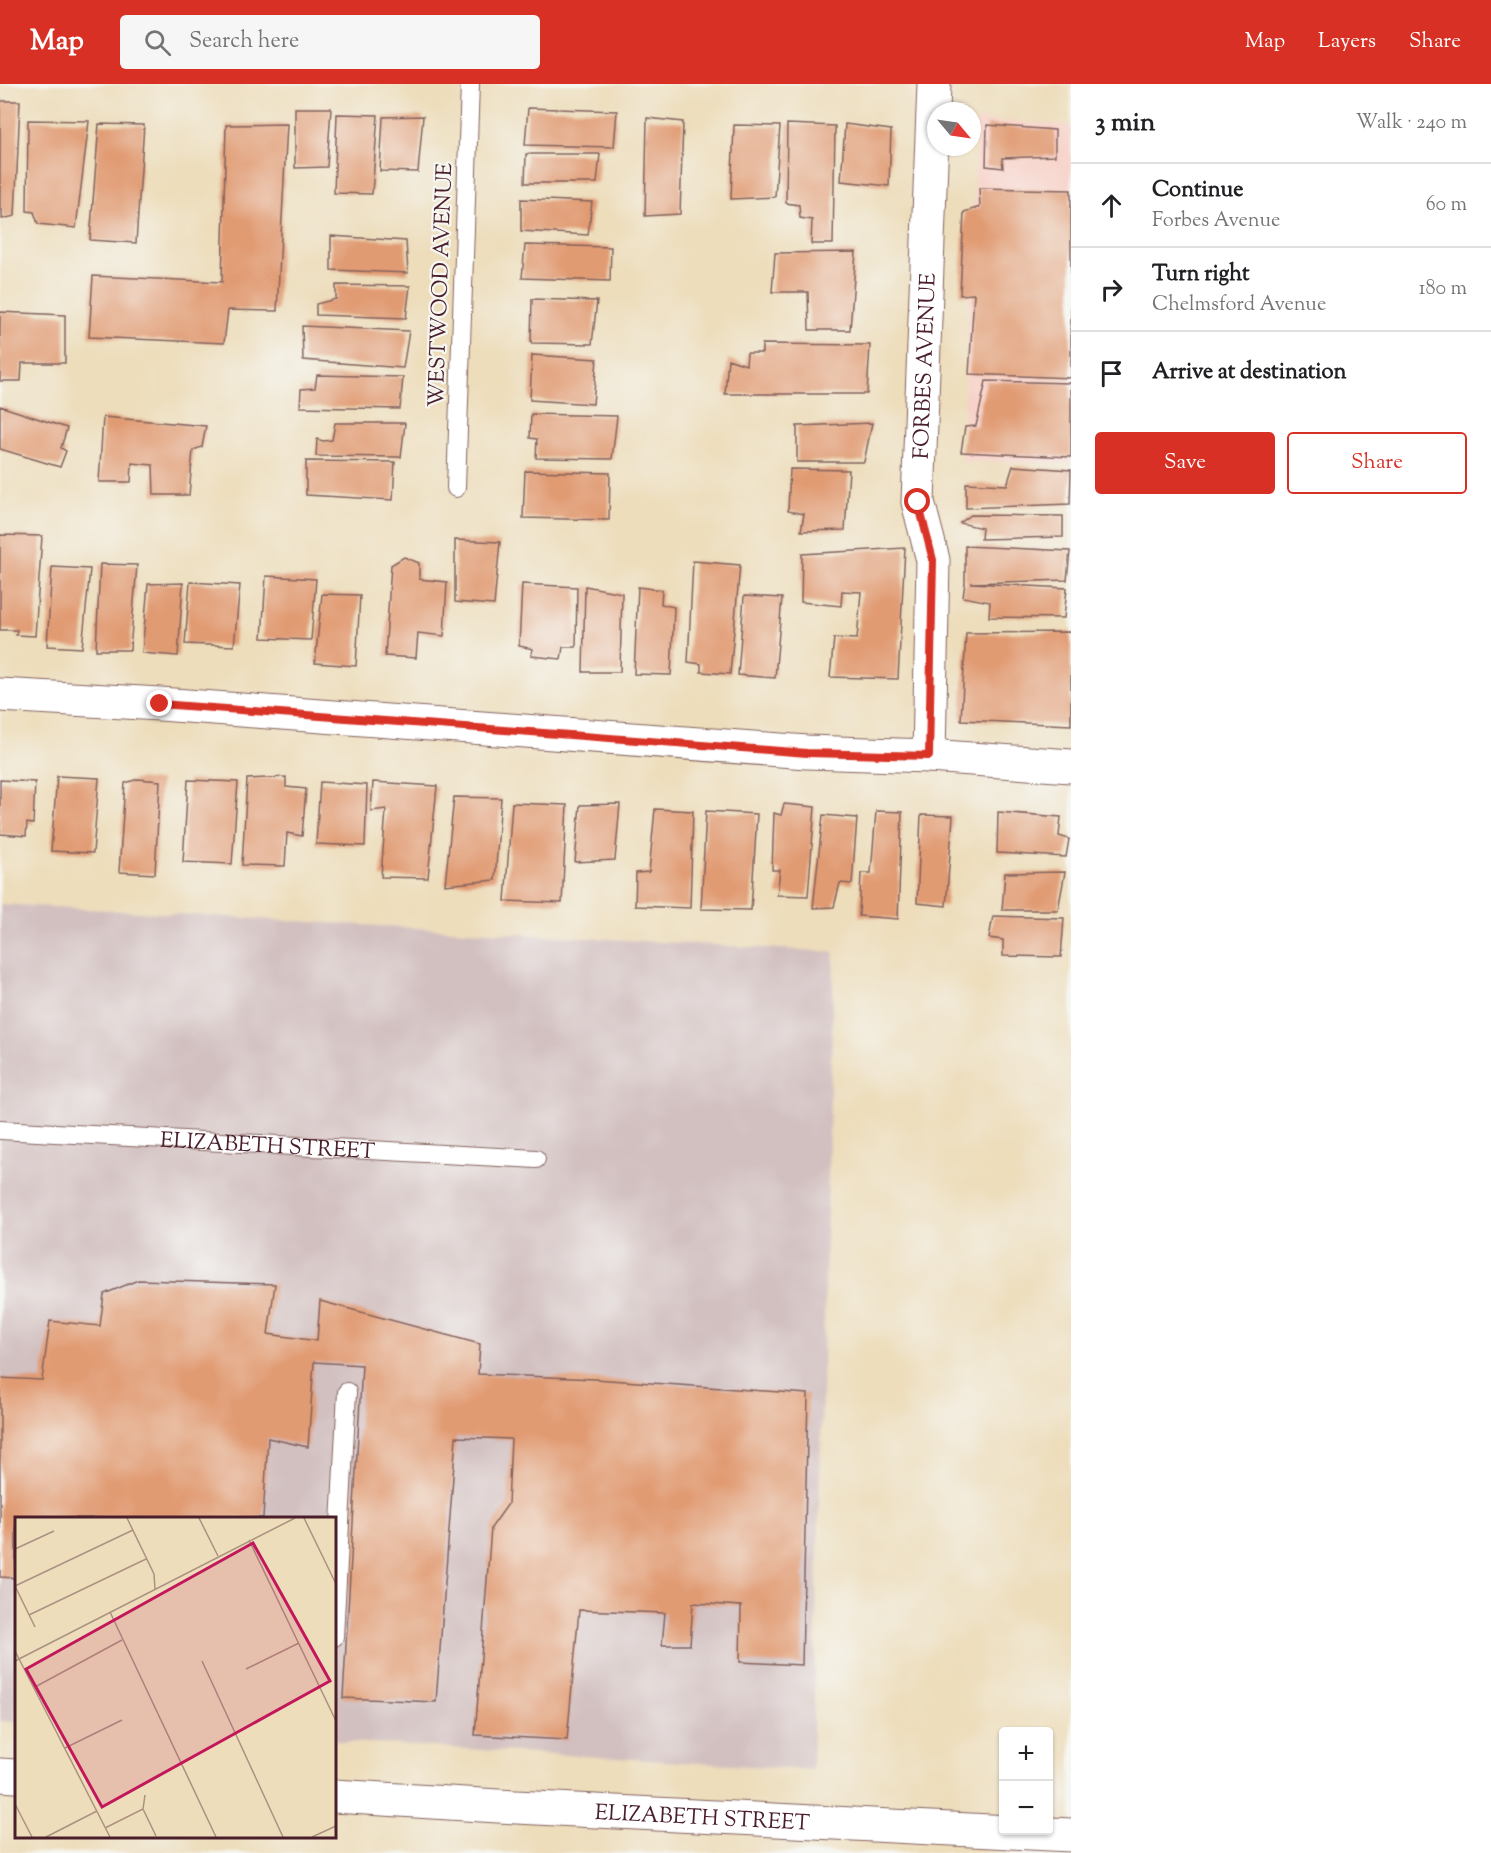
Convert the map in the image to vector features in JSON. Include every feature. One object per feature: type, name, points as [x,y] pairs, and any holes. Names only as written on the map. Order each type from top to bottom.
[{"type":"street","name":"FORBES AVENUE","points":[[929,756],[933,560],[918,502],[934,84]]},
{"type":"street","points":[[0,695],[160,704],[807,753],[929,756],[1071,766]]},
{"type":"street","points":[[0,1774],[15,1776]]},
{"type":"street","name":"ELIZABETH STREET","points":[[336,1796],[1071,1835]]},
{"type":"lane","name":"WESTWOOD AVENUE","points":[[456,488],[470,84]]},
{"type":"lane","name":"ELIZABETH STREET","points":[[0,1130],[536,1159]]},
{"type":"lane","points":[[336,1599],[347,1392]]},
{"type":"shaded area","points":[[981,120],[1071,125],[1071,463],[962,461],[975,156],[981,156]]},
{"type":"shaded area","points":[[0,904],[834,952],[812,1770],[336,1741],[336,1517],[15,1517],[15,1722],[0,1721]]},
{"type":"building","points":[[0,101],[20,101],[15,216],[2,219],[2,210],[0,210]]},
{"type":"building","points":[[295,108],[331,108],[327,167],[295,168]]},
{"type":"building","points":[[528,108],[617,111],[614,147],[525,145]]},
{"type":"building","points":[[337,114],[378,115],[372,194],[334,193]]},
{"type":"building","points":[[423,116],[418,172],[380,171],[383,117]]},
{"type":"building","points":[[647,118],[683,122],[680,214],[645,216]]},
{"type":"building","points":[[28,120],[89,121],[76,228],[38,224],[34,212],[27,211]]},
{"type":"building","points":[[99,124],[144,125],[136,243],[90,240]]},
{"type":"building","points":[[287,124],[277,311],[228,310],[224,343],[89,337],[93,276],[222,282],[226,125]]},
{"type":"building","points":[[787,124],[835,126],[833,244],[811,244],[812,220],[800,218],[799,205],[786,203]]},
{"type":"building","points":[[845,124],[891,130],[889,186],[841,181]]},
{"type":"building","points":[[734,125],[780,126],[775,197],[731,199]]},
{"type":"building","points":[[987,125],[1055,130],[1055,156],[1002,158],[1003,168],[986,166]]},
{"type":"building","points":[[526,154],[600,154],[597,183],[525,183]]},
{"type":"building","points":[[979,188],[1071,190],[1071,378],[969,374],[974,294],[960,295],[964,212],[980,207]]},
{"type":"building","points":[[521,199],[592,202],[588,235],[521,231]]},
{"type":"building","points":[[331,236],[406,241],[408,273],[331,270]]},
{"type":"building","points":[[525,245],[611,247],[610,281],[522,278]]},
{"type":"building","points":[[856,252],[850,330],[809,330],[808,292],[772,292],[775,253]]},
{"type":"building","points":[[336,285],[410,286],[406,318],[316,315],[316,304],[336,299]]},
{"type":"building","points":[[532,299],[597,301],[592,344],[531,343]]},
{"type":"building","points":[[0,312],[65,315],[65,363],[22,363],[21,381],[0,381]]},
{"type":"building","points":[[302,326],[409,331],[403,368],[303,360]]},
{"type":"building","points":[[762,344],[870,345],[867,394],[725,394],[728,359],[746,365],[747,353],[762,353]]},
{"type":"building","points":[[532,355],[597,359],[593,404],[530,400]]},
{"type":"building","points":[[317,375],[403,377],[400,409],[300,407],[301,389],[315,388]]},
{"type":"building","points":[[986,381],[1071,383],[1071,457],[961,452],[965,427],[976,426]]},
{"type":"building","points":[[0,406],[67,428],[61,448],[66,451],[60,467],[0,449]]},
{"type":"building","points":[[531,414],[617,416],[612,459],[536,458],[537,439],[530,438]]},
{"type":"building","points":[[103,417],[206,426],[202,447],[193,450],[189,495],[154,495],[153,465],[132,463],[131,482],[99,482]]},
{"type":"building","points":[[335,423],[405,423],[401,457],[316,456],[317,439],[332,440]]},
{"type":"building","points":[[872,423],[864,462],[797,462],[797,426]]},
{"type":"building","points":[[306,461],[395,462],[393,500],[306,495]]},
{"type":"building","points":[[1013,466],[1071,470],[1070,504],[966,508],[966,483],[1007,485]]},
{"type":"building","points":[[790,469],[849,470],[845,530],[801,531],[804,514],[788,511]]},
{"type":"building","points":[[525,471],[610,473],[609,520],[523,518]]},
{"type":"building","points":[[971,515],[1063,516],[1063,537],[981,539],[982,528],[960,523]]},
{"type":"building","points":[[0,535],[42,536],[35,636],[16,635],[17,630],[0,630]]},
{"type":"building","points":[[455,540],[500,542],[494,605],[455,602]]},
{"type":"building","points":[[965,546],[1070,551],[1067,580],[971,583],[1067,588],[1064,618],[989,617],[990,602],[963,597]]},
{"type":"building","points":[[905,548],[898,679],[830,677],[834,638],[857,639],[861,592],[842,591],[841,606],[801,602],[802,554]]},
{"type":"building","points":[[404,557],[419,563],[419,579],[447,582],[444,636],[418,633],[416,658],[385,656],[391,565]]},
{"type":"building","points":[[693,561],[740,565],[730,674],[701,672],[701,664],[688,662]]},
{"type":"building","points":[[100,564],[137,565],[130,650],[96,650]]},
{"type":"building","points":[[52,567],[90,569],[82,648],[47,646]]},
{"type":"building","points":[[266,576],[316,579],[311,640],[262,638]]},
{"type":"building","points":[[190,582],[240,585],[234,646],[185,644]]},
{"type":"building","points":[[183,583],[178,656],[142,653],[148,584]]},
{"type":"building","points":[[522,584],[577,587],[576,647],[563,647],[561,659],[531,656],[533,649],[519,646]]},
{"type":"building","points":[[585,586],[622,593],[620,672],[583,672]]},
{"type":"building","points":[[638,587],[662,590],[661,604],[674,607],[671,675],[634,674]]},
{"type":"building","points":[[322,594],[360,595],[356,666],[315,663]]},
{"type":"building","points":[[744,596],[782,598],[775,678],[738,675]]},
{"type":"building","points":[[1071,632],[1071,725],[961,720],[966,633]]},
{"type":"building","points":[[57,776],[99,778],[93,853],[51,851]]},
{"type":"building","points":[[286,777],[286,787],[306,789],[302,836],[287,833],[285,866],[242,865],[247,779]]},
{"type":"building","points":[[138,779],[160,781],[155,874],[119,872],[125,783]]},
{"type":"building","points":[[0,780],[35,782],[33,824],[27,823],[26,836],[0,834]]},
{"type":"building","points":[[188,780],[238,782],[232,864],[183,862]]},
{"type":"building","points":[[320,782],[367,785],[365,846],[316,844]]},
{"type":"building","points":[[373,782],[437,786],[428,878],[381,877],[386,809],[371,811]]},
{"type":"building","points":[[454,797],[501,798],[495,880],[445,885]]},
{"type":"building","points":[[512,803],[567,805],[562,903],[505,901]]},
{"type":"building","points":[[620,804],[615,860],[575,862],[580,805]]},
{"type":"building","points":[[784,804],[815,807],[808,896],[777,895],[780,870],[772,870],[774,813],[781,815]]},
{"type":"building","points":[[655,809],[693,811],[690,908],[635,906],[636,873],[649,872]]},
{"type":"building","points":[[706,811],[757,814],[751,910],[701,909]]},
{"type":"building","points":[[876,811],[902,812],[898,919],[859,916],[861,873],[871,873]]},
{"type":"building","points":[[998,812],[1061,817],[1059,836],[1069,839],[1066,857],[997,853]]},
{"type":"building","points":[[823,815],[857,818],[852,884],[840,883],[834,907],[813,908]]},
{"type":"building","points":[[921,815],[953,816],[946,906],[917,903]]},
{"type":"building","points":[[1065,872],[1058,910],[1002,910],[1005,873]]},
{"type":"building","points":[[993,916],[1064,918],[1061,957],[1003,956],[1003,940],[989,938]]},
{"type":"building","points":[[138,1280],[275,1284],[268,1334],[317,1341],[320,1301],[480,1344],[478,1374],[595,1379],[808,1394],[802,1665],[740,1662],[741,1606],[693,1603],[690,1645],[662,1645],[665,1613],[579,1610],[567,1740],[475,1735],[491,1528],[508,1504],[511,1439],[456,1437],[436,1702],[343,1698],[362,1365],[314,1362],[308,1447],[268,1438],[263,1517],[15,1517],[15,1578],[0,1577],[0,1378],[42,1380],[50,1321],[100,1326],[104,1294]]},
{"type":"route","points":[[160,704],[807,753],[929,756],[933,560],[918,502]]}]
